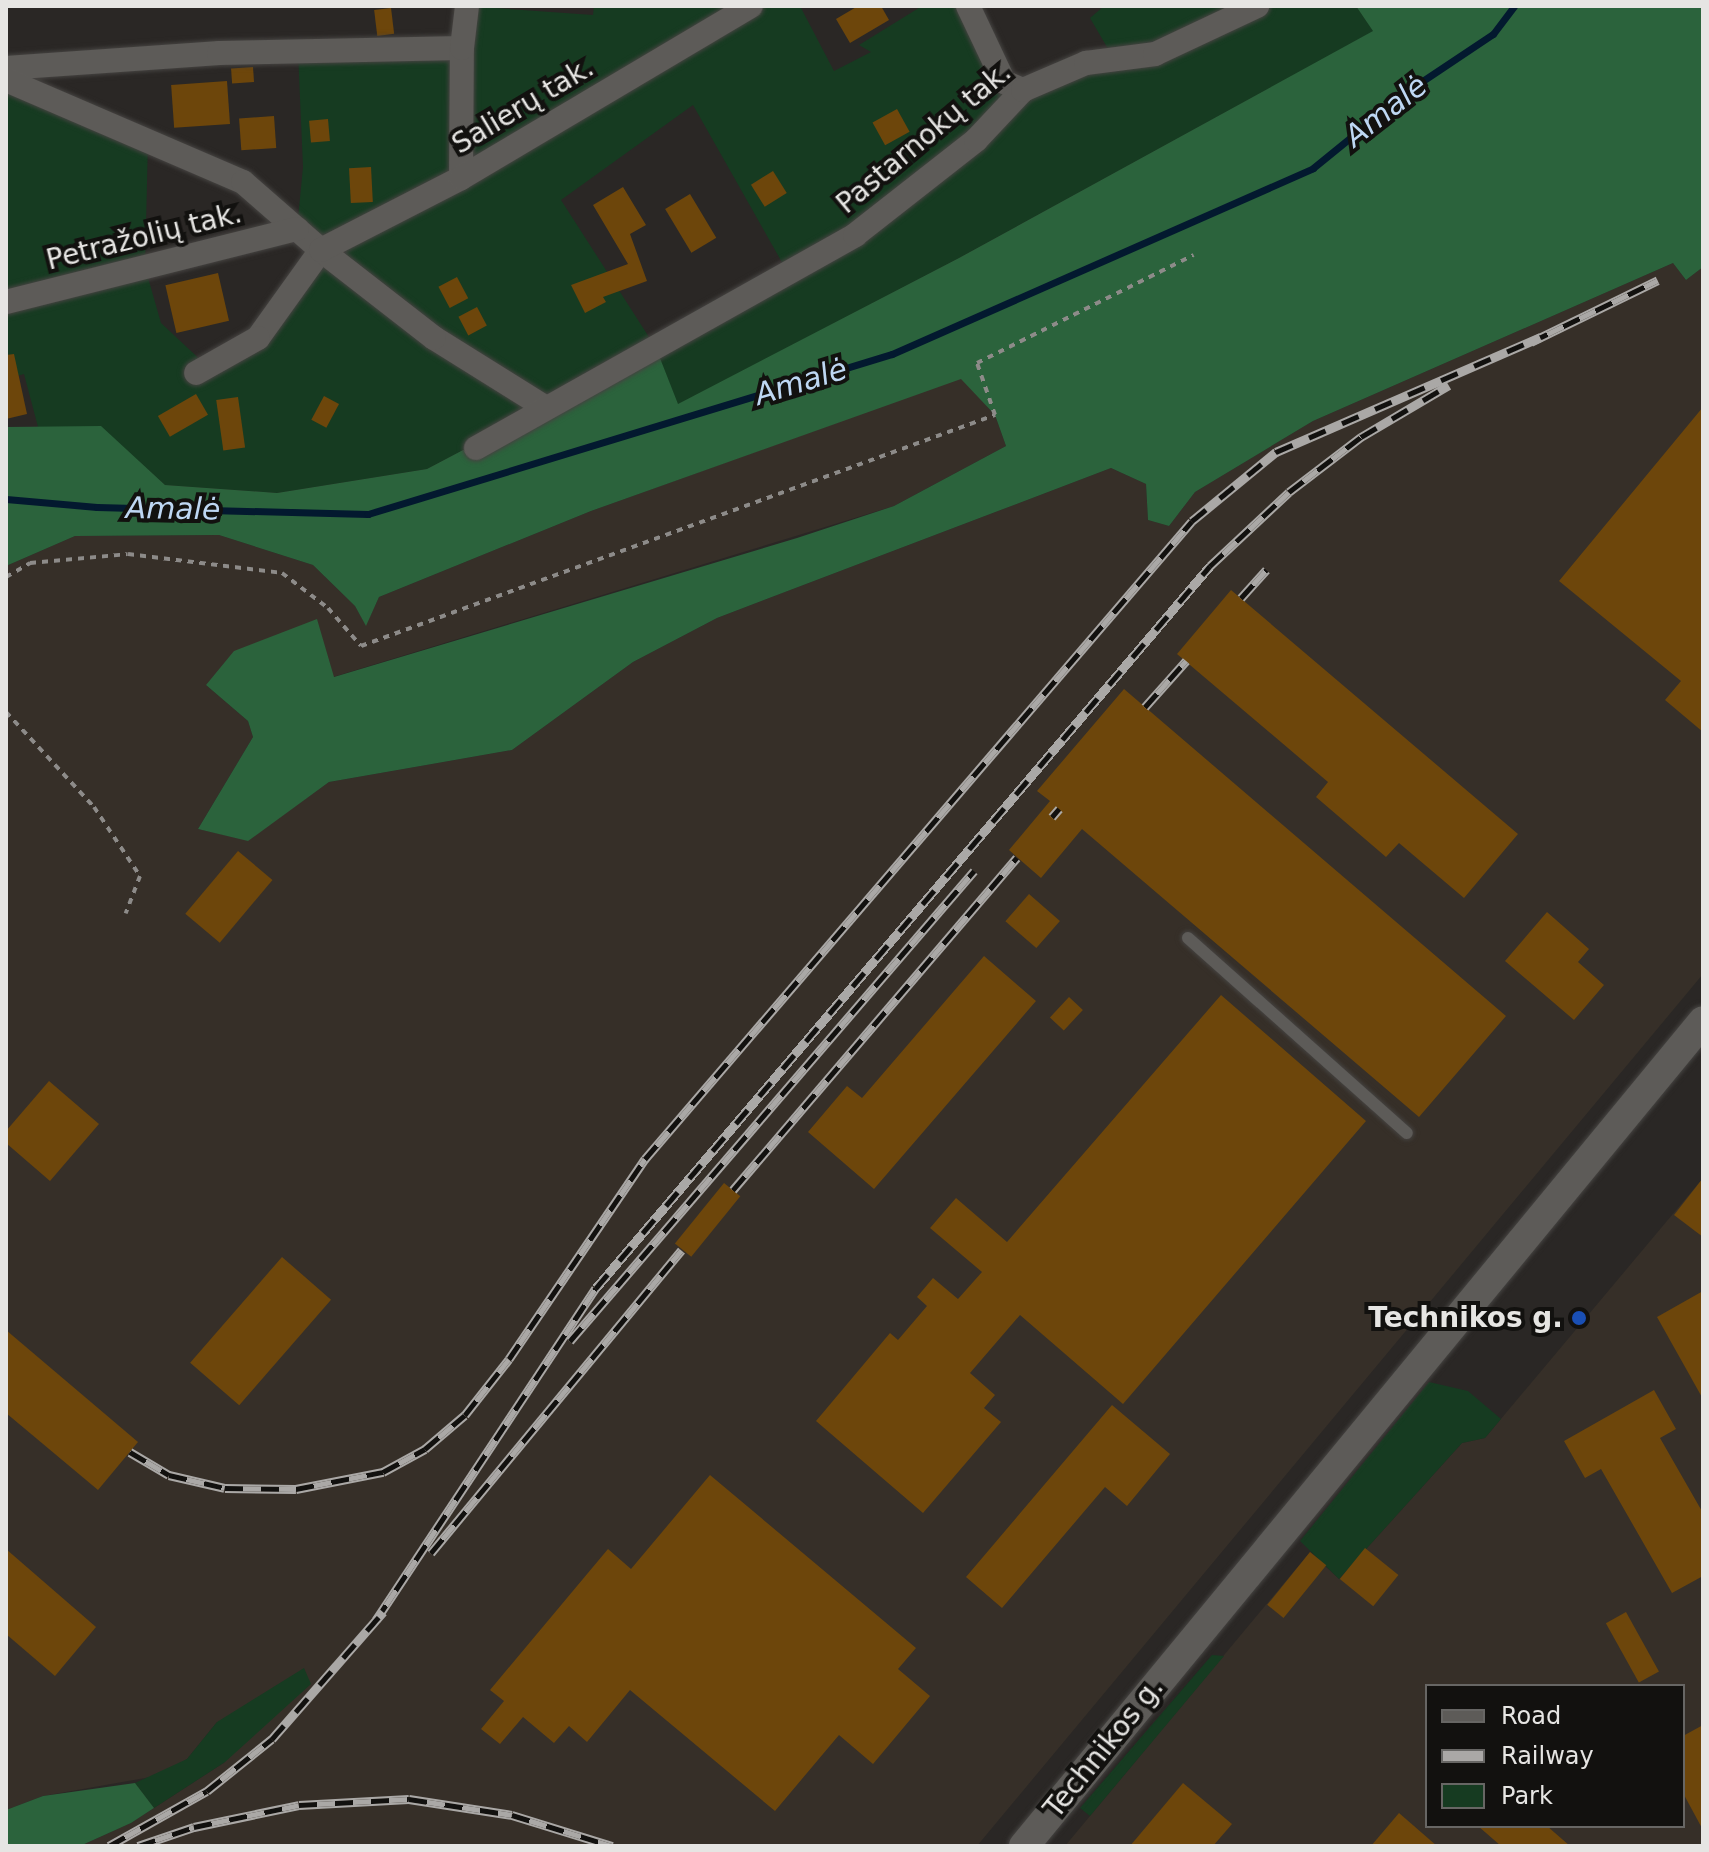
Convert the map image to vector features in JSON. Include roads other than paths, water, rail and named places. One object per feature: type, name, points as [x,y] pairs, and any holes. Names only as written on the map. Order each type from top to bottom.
[{"type":"street","points":[[461,178],[462,48],[467,6]]},
{"type":"street","name":"Salierų tak.","points":[[321,250],[461,178],[751,6]]},
{"type":"street","points":[[968,6],[1004,82],[1023,90]]},
{"type":"street","name":"Pastarnokų tak.","points":[[476,448],[543,406],[855,235],[976,140],[1023,90],[1086,63],[1155,54],[1257,6]]},
{"type":"street","points":[[6,68],[219,53],[462,48]]},
{"type":"street","points":[[6,80],[243,182],[321,250],[434,338],[543,406]]},
{"type":"street","name":"Petražolių tak.","points":[[6,302],[297,229]]},
{"type":"street","points":[[196,373],[258,338],[321,250]]},
{"type":"street","name":"Technikos g.","points":[[1024,1846],[1703,1021]]},
{"type":"lane","points":[[1188,938],[1407,1133]]},
{"type":"waterway","name":"Amalė","points":[[6,499],[97,507],[368,514],[892,354],[1313,168],[1409,90],[1493,34],[1514,6]]},
{"type":"railway","points":[[1531,342],[1658,280]]},
{"type":"railway","points":[[130,1452],[169,1475],[225,1488],[296,1489],[383,1472],[425,1449],[465,1415],[509,1359],[645,1159],[1192,521],[1276,452],[1541,337]]},
{"type":"railway","points":[[376,1620],[596,1288],[1210,566],[1289,492],[1361,437],[1449,385]]},
{"type":"railway","points":[[1241,598],[1266,570]]},
{"type":"railway","points":[[1145,707],[1186,661]]},
{"type":"railway","points":[[1052,817],[1059,809]]},
{"type":"railway","points":[[733,1190],[1017,858]]},
{"type":"railway","points":[[570,1341],[974,871]]},
{"type":"railway","points":[[431,1553],[682,1250]]},
{"type":"railway","points":[[109,1846],[207,1791],[272,1739],[383,1612]]},
{"type":"railway","points":[[138,1846],[194,1827],[299,1805],[409,1799],[512,1815],[612,1846]]},
{"type":"place","name":"Technikos g.","points":[[1579,1318]]}]
